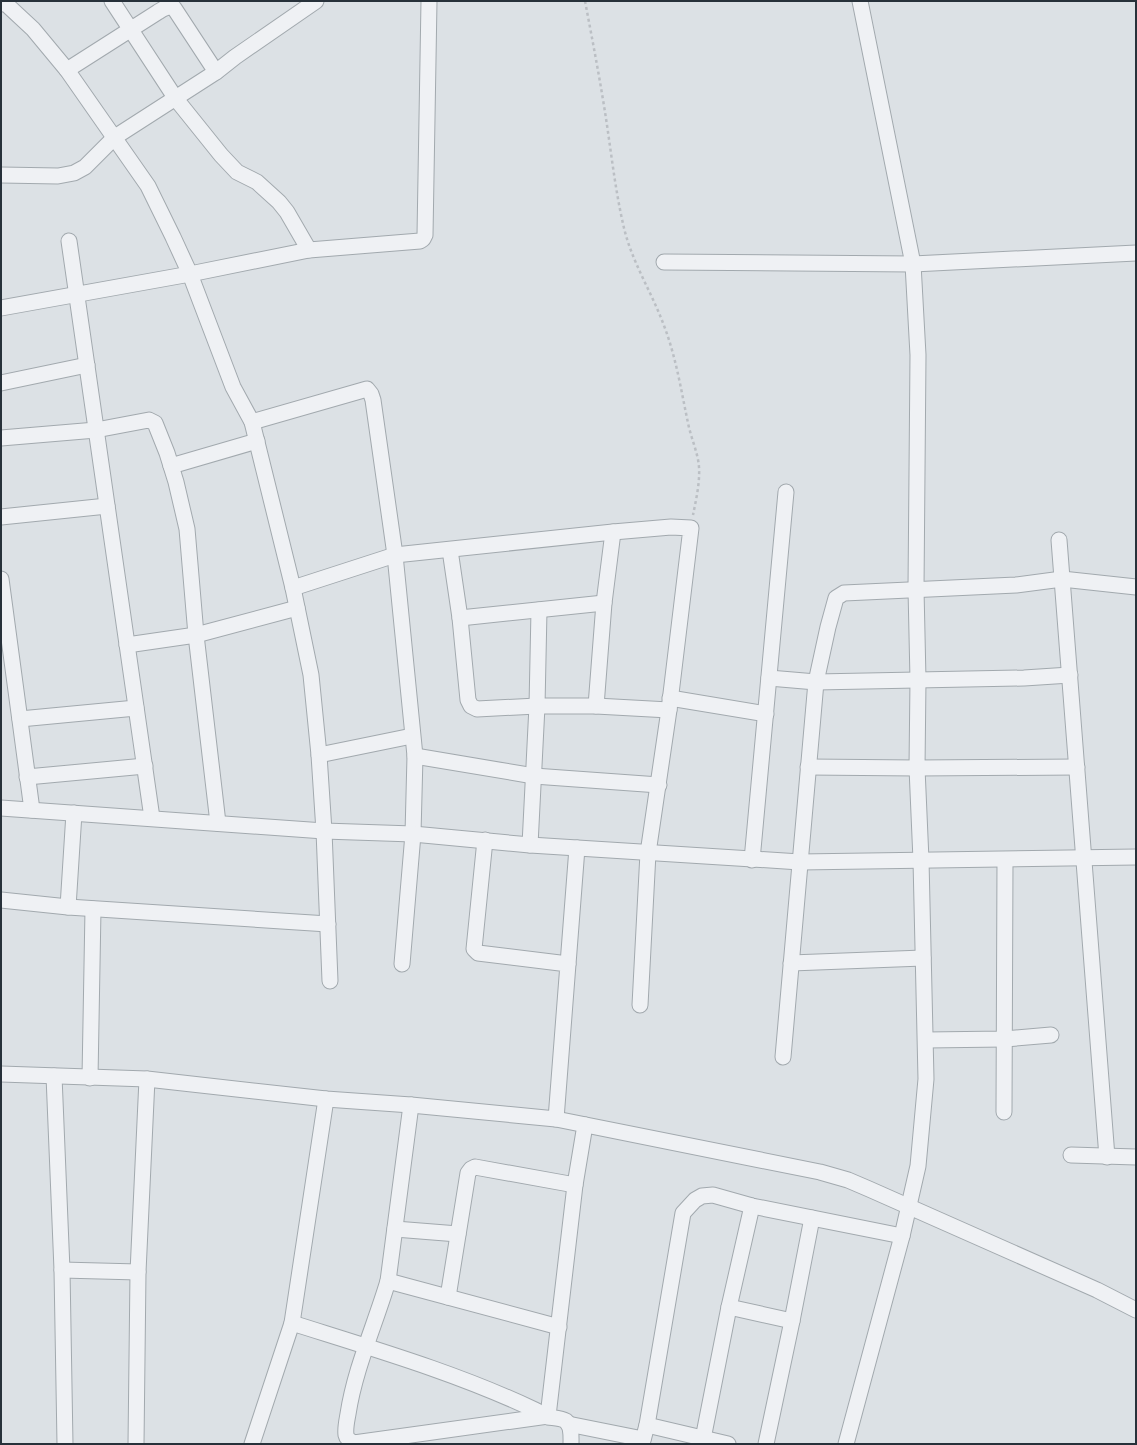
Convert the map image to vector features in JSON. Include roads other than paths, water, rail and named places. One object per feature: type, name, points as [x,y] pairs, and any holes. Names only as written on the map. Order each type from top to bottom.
[{"type":"street","points":[[112,1],[176,99],[221,155],[237,172],[257,182],[279,202],[287,212],[309,250]]},
{"type":"street","points":[[1,175],[58,176],[74,173],[85,167],[115,137],[216,72],[235,57],[316,1]]},
{"type":"street","points":[[1,308],[190,274],[309,250],[420,241],[423,239],[425,235],[429,1]]},
{"type":"street","points":[[846,1444],[902,1236],[918,1166],[926,1079],[921,860],[917,768],[918,680],[916,589],[918,355],[913,264],[860,1]]},
{"type":"street","points":[[1,4],[5,3],[28,24],[67,70],[148,186],[190,274],[233,387],[252,422],[293,588],[311,675],[319,755],[324,831],[330,981]]},
{"type":"street","points":[[67,70],[168,7],[174,8],[216,72]]},
{"type":"street","points":[[69,241],[152,818]]},
{"type":"street","points":[[664,262],[913,264],[1136,253]]},
{"type":"street","points":[[1,383],[87,365]]},
{"type":"street","points":[[252,422],[367,389],[374,400],[395,555],[415,756],[412,834],[402,964]]},
{"type":"street","points":[[1,438],[96,430],[149,420],[155,423],[172,466],[187,529],[196,635],[218,823]]},
{"type":"street","points":[[172,466],[257,441]]},
{"type":"street","points":[[752,860],[786,492]]},
{"type":"street","points":[[1,517],[107,506]]},
{"type":"street","points":[[293,588],[395,555],[613,532],[670,527],[691,528],[670,704],[648,853],[640,1005]]},
{"type":"street","points":[[596,706],[604,603],[613,532]]},
{"type":"street","points":[[1059,540],[1107,1157]]},
{"type":"street","points":[[450,550],[460,618],[468,700],[471,706],[477,709],[537,706],[670,704],[766,714]]},
{"type":"street","points":[[1,579],[32,810]]},
{"type":"street","points":[[783,1057],[816,682],[828,626],[836,598],[844,593],[1016,584],[1062,579],[1136,586]]},
{"type":"street","points":[[460,618],[604,603]]},
{"type":"street","points":[[127,645],[196,635],[297,608]]},
{"type":"street","points":[[530,845],[537,706],[539,610]]},
{"type":"street","points":[[769,678],[816,682],[1070,676]]},
{"type":"street","points":[[20,719],[136,708]]},
{"type":"street","points":[[319,755],[412,736]]},
{"type":"street","points":[[415,756],[534,776],[659,785]]},
{"type":"street","points":[[28,777],[145,766]]},
{"type":"street","points":[[808,767],[1077,767]]},
{"type":"street","points":[[1,808],[324,831],[412,834],[530,845],[752,860],[800,862],[1084,859],[1136,857]]},
{"type":"street","points":[[68,907],[74,813]]},
{"type":"street","points":[[485,840],[474,949],[478,953],[568,964]]},
{"type":"street","points":[[556,1119],[577,848]]},
{"type":"street","points":[[1004,1112],[1005,860]]},
{"type":"street","points":[[1,900],[93,909],[328,924]]},
{"type":"street","points":[[90,1078],[93,909]]},
{"type":"street","points":[[791,963],[923,958]]},
{"type":"street","points":[[926,1040],[1051,1035]]},
{"type":"street","points":[[1,1074],[147,1079],[326,1099],[411,1105],[556,1119],[820,1172],[848,1180],[909,1206],[1097,1290],[1136,1310]]},
{"type":"street","points":[[54,1076],[62,1270],[65,1444]]},
{"type":"street","points":[[136,1444],[138,1272],[147,1079]]},
{"type":"street","points":[[252,1444],[292,1323],[326,1099]]},
{"type":"street","points":[[411,1105],[388,1281],[356,1377],[346,1429],[347,1438],[354,1443],[548,1416]]},
{"type":"street","points":[[548,1416],[575,1185],[584,1125]]},
{"type":"street","points":[[1071,1155],[1136,1158]]},
{"type":"street","points":[[448,1297],[468,1173],[473,1168],[575,1185]]},
{"type":"street","points":[[292,1323],[366,1346],[499,1393],[548,1416],[564,1420],[568,1424],[642,1442],[648,1425],[683,1213],[695,1200],[702,1196],[713,1195],[752,1206],[902,1236]]},
{"type":"street","points":[[703,1441],[729,1307],[752,1206]]},
{"type":"street","points":[[766,1444],[812,1218]]},
{"type":"street","points":[[395,1229],[458,1234]]},
{"type":"street","points":[[62,1270],[138,1272]]},
{"type":"street","points":[[388,1281],[559,1328]]},
{"type":"street","points":[[729,1307],[792,1321]]},
{"type":"street","points":[[568,1424],[571,1444]]},
{"type":"street","points":[[648,1425],[703,1441],[728,1444]]}]
